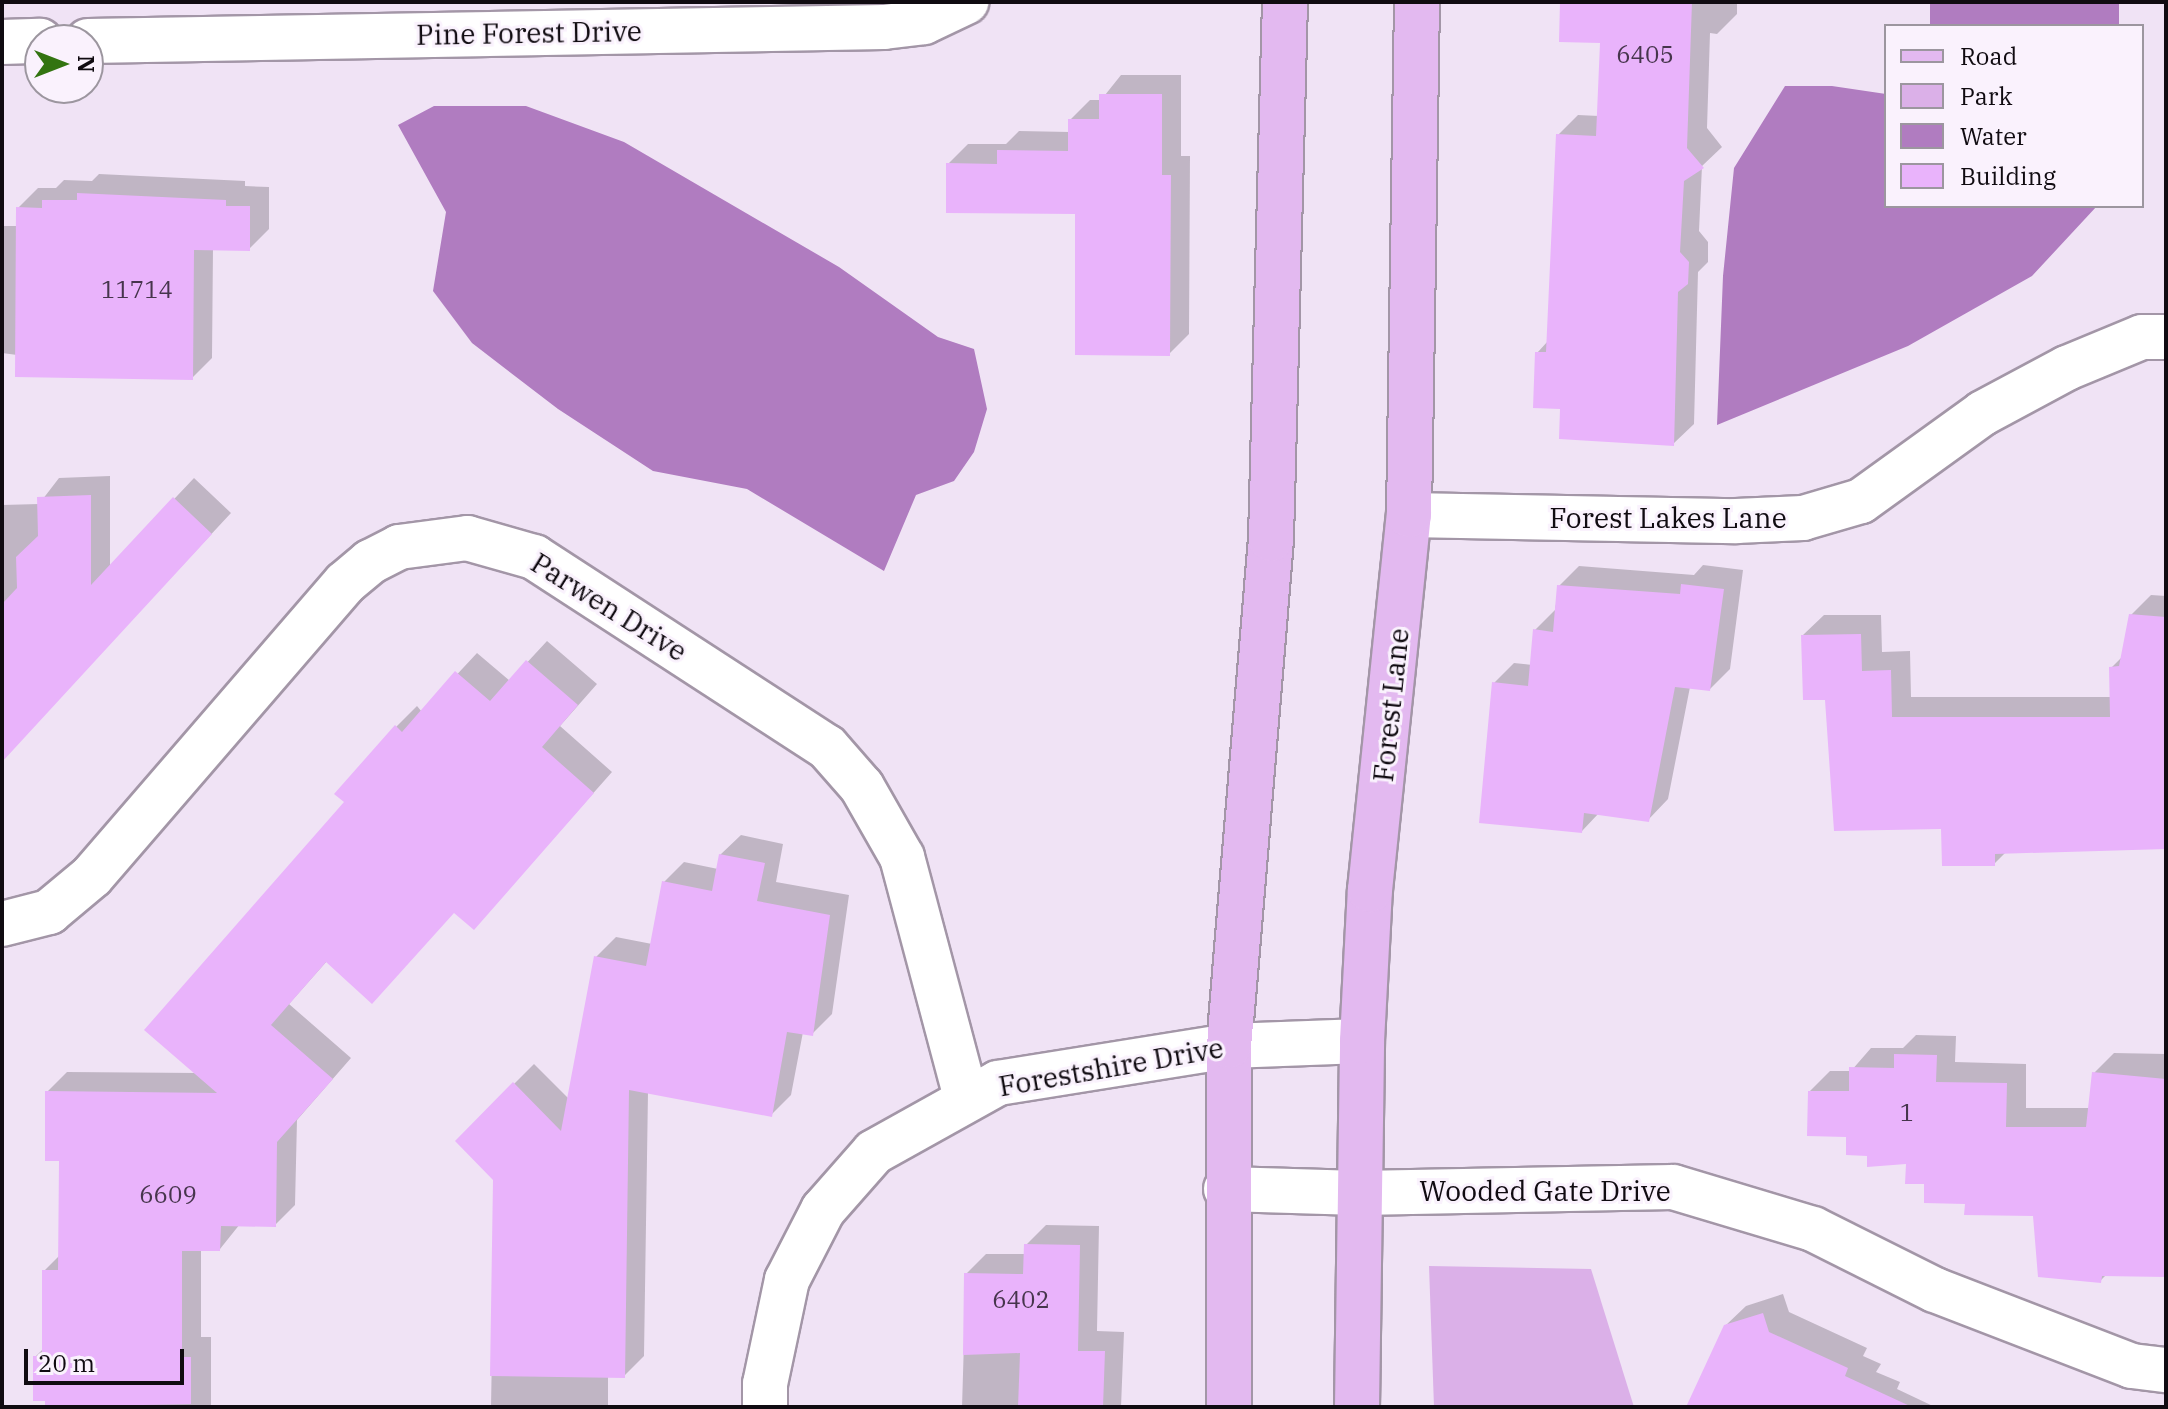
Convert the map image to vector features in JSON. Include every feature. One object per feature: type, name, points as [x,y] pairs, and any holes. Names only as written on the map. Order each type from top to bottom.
[{"type":"main road","points":[[1229,1407],[1226,1189],[1229,1046],[1271,539],[1285,2]]},
{"type":"main road","name":"Forest Lane","points":[[1357,1407],[1362,1041],[1370,890],[1409,515],[1417,2]]},
{"type":"street","name":"Pine Forest Drive","points":[[104,41],[884,27],[924,22],[966,2]]},
{"type":"street","points":[[2,42],[24,41]]},
{"type":"street","name":"Forest Lakes Lane","points":[[1409,515],[1736,521],[1803,518],[1861,501],[1983,413],[2067,368],[2142,337],[2166,337]]},
{"type":"street","name":"Parwen Drive","points":[[2,924],[49,912],[92,876],[345,583],[370,562],[399,547],[467,538],[534,557],[827,747],[862,787],[902,857],[966,1097]]},
{"type":"street","name":"Forestshire Drive","points":[[765,1407],[765,1384],[787,1280],[823,1210],[874,1152],[966,1097],[998,1083],[1229,1046],[1362,1041]]},
{"type":"street","name":"Wooded Gate Drive","points":[[1226,1189],[1359,1193],[1673,1187],[1813,1229],[1935,1290],[2132,1366],[2166,1370]]},
{"type":"green space","points":[[1429,1266],[1591,1269],[1634,1407],[1434,1407]]},
{"type":"water","points":[[1930,2],[2119,2],[2119,24],[1930,24]]},
{"type":"water","points":[[1785,86],[1832,86],[1884,94],[1884,208],[2095,208],[2032,276],[1908,346],[1717,425],[1723,276],[1734,168]]},
{"type":"water","points":[[434,106],[526,106],[624,142],[839,267],[938,337],[974,349],[987,409],[974,452],[954,481],[916,495],[884,571],[747,489],[653,471],[558,409],[472,343],[433,291],[446,212],[398,125]]},
{"type":"building","points":[[1560,2],[1692,2],[1687,148],[1704,168],[1684,181],[1680,252],[1689,262],[1688,284],[1678,292],[1674,446],[1559,439],[1560,409],[1533,408],[1535,352],[1546,352],[1556,134],[1596,136],[1600,43],[1559,42]]},
{"type":"building","points":[[1099,94],[1162,94],[1162,175],[1171,175],[1170,356],[1075,355],[1075,214],[946,213],[946,163],[997,164],[997,150],[1068,151],[1068,119],[1099,119]]},
{"type":"building","points":[[77,193],[226,200],[226,206],[250,206],[250,251],[194,250],[193,380],[15,377],[16,207],[42,208],[42,200],[77,200]]},
{"type":"building","points":[[91,495],[91,585],[173,497],[212,534],[2,762],[2,604],[17,588],[16,557],[38,536],[37,497]]},
{"type":"building","points":[[1681,584],[1724,589],[1710,691],[1675,687],[1649,822],[1584,813],[1582,833],[1479,823],[1492,682],[1528,686],[1533,629],[1553,632],[1557,585],[1680,594]]},
{"type":"building","points":[[2129,614],[2166,617],[2166,849],[1995,854],[1995,866],[1942,866],[1941,829],[1834,831],[1825,700],[1803,700],[1801,635],[1861,634],[1862,671],[1891,670],[1892,717],[2110,717],[2109,667],[2119,666]]},
{"type":"building","points":[[526,660],[578,705],[542,747],[594,793],[474,930],[454,913],[372,1004],[326,962],[271,1025],[333,1079],[277,1142],[276,1227],[221,1226],[220,1251],[182,1251],[182,1357],[191,1357],[191,1404],[45,1407],[45,1401],[33,1401],[33,1356],[42,1356],[42,1270],[58,1270],[59,1161],[45,1161],[45,1091],[217,1093],[144,1030],[344,802],[334,794],[395,725],[402,732],[455,671],[490,701]]},
{"type":"building","points":[[719,854],[765,863],[757,901],[830,915],[813,1036],[787,1032],[772,1117],[629,1090],[625,1378],[490,1376],[493,1180],[455,1141],[513,1082],[561,1131],[594,956],[646,966],[662,881],[712,891]]},
{"type":"building","points":[[1894,1054],[1937,1055],[1936,1082],[2007,1083],[2006,1127],[2086,1127],[2092,1072],[2166,1079],[2166,1277],[2102,1276],[2101,1283],[2038,1277],[2033,1216],[1964,1215],[1965,1204],[1924,1203],[1924,1184],[1905,1184],[1906,1164],[1867,1167],[1867,1156],[1846,1155],[1846,1137],[1807,1136],[1808,1091],[1849,1091],[1849,1067],[1894,1068]]},
{"type":"building","points":[[1024,1244],[1080,1245],[1078,1351],[1105,1351],[1103,1407],[1018,1407],[1020,1353],[963,1355],[964,1273],[1023,1274]]},
{"type":"building","points":[[1763,1313],[1769,1332],[1848,1368],[1845,1376],[1912,1407],[1686,1407],[1724,1325]]}]
